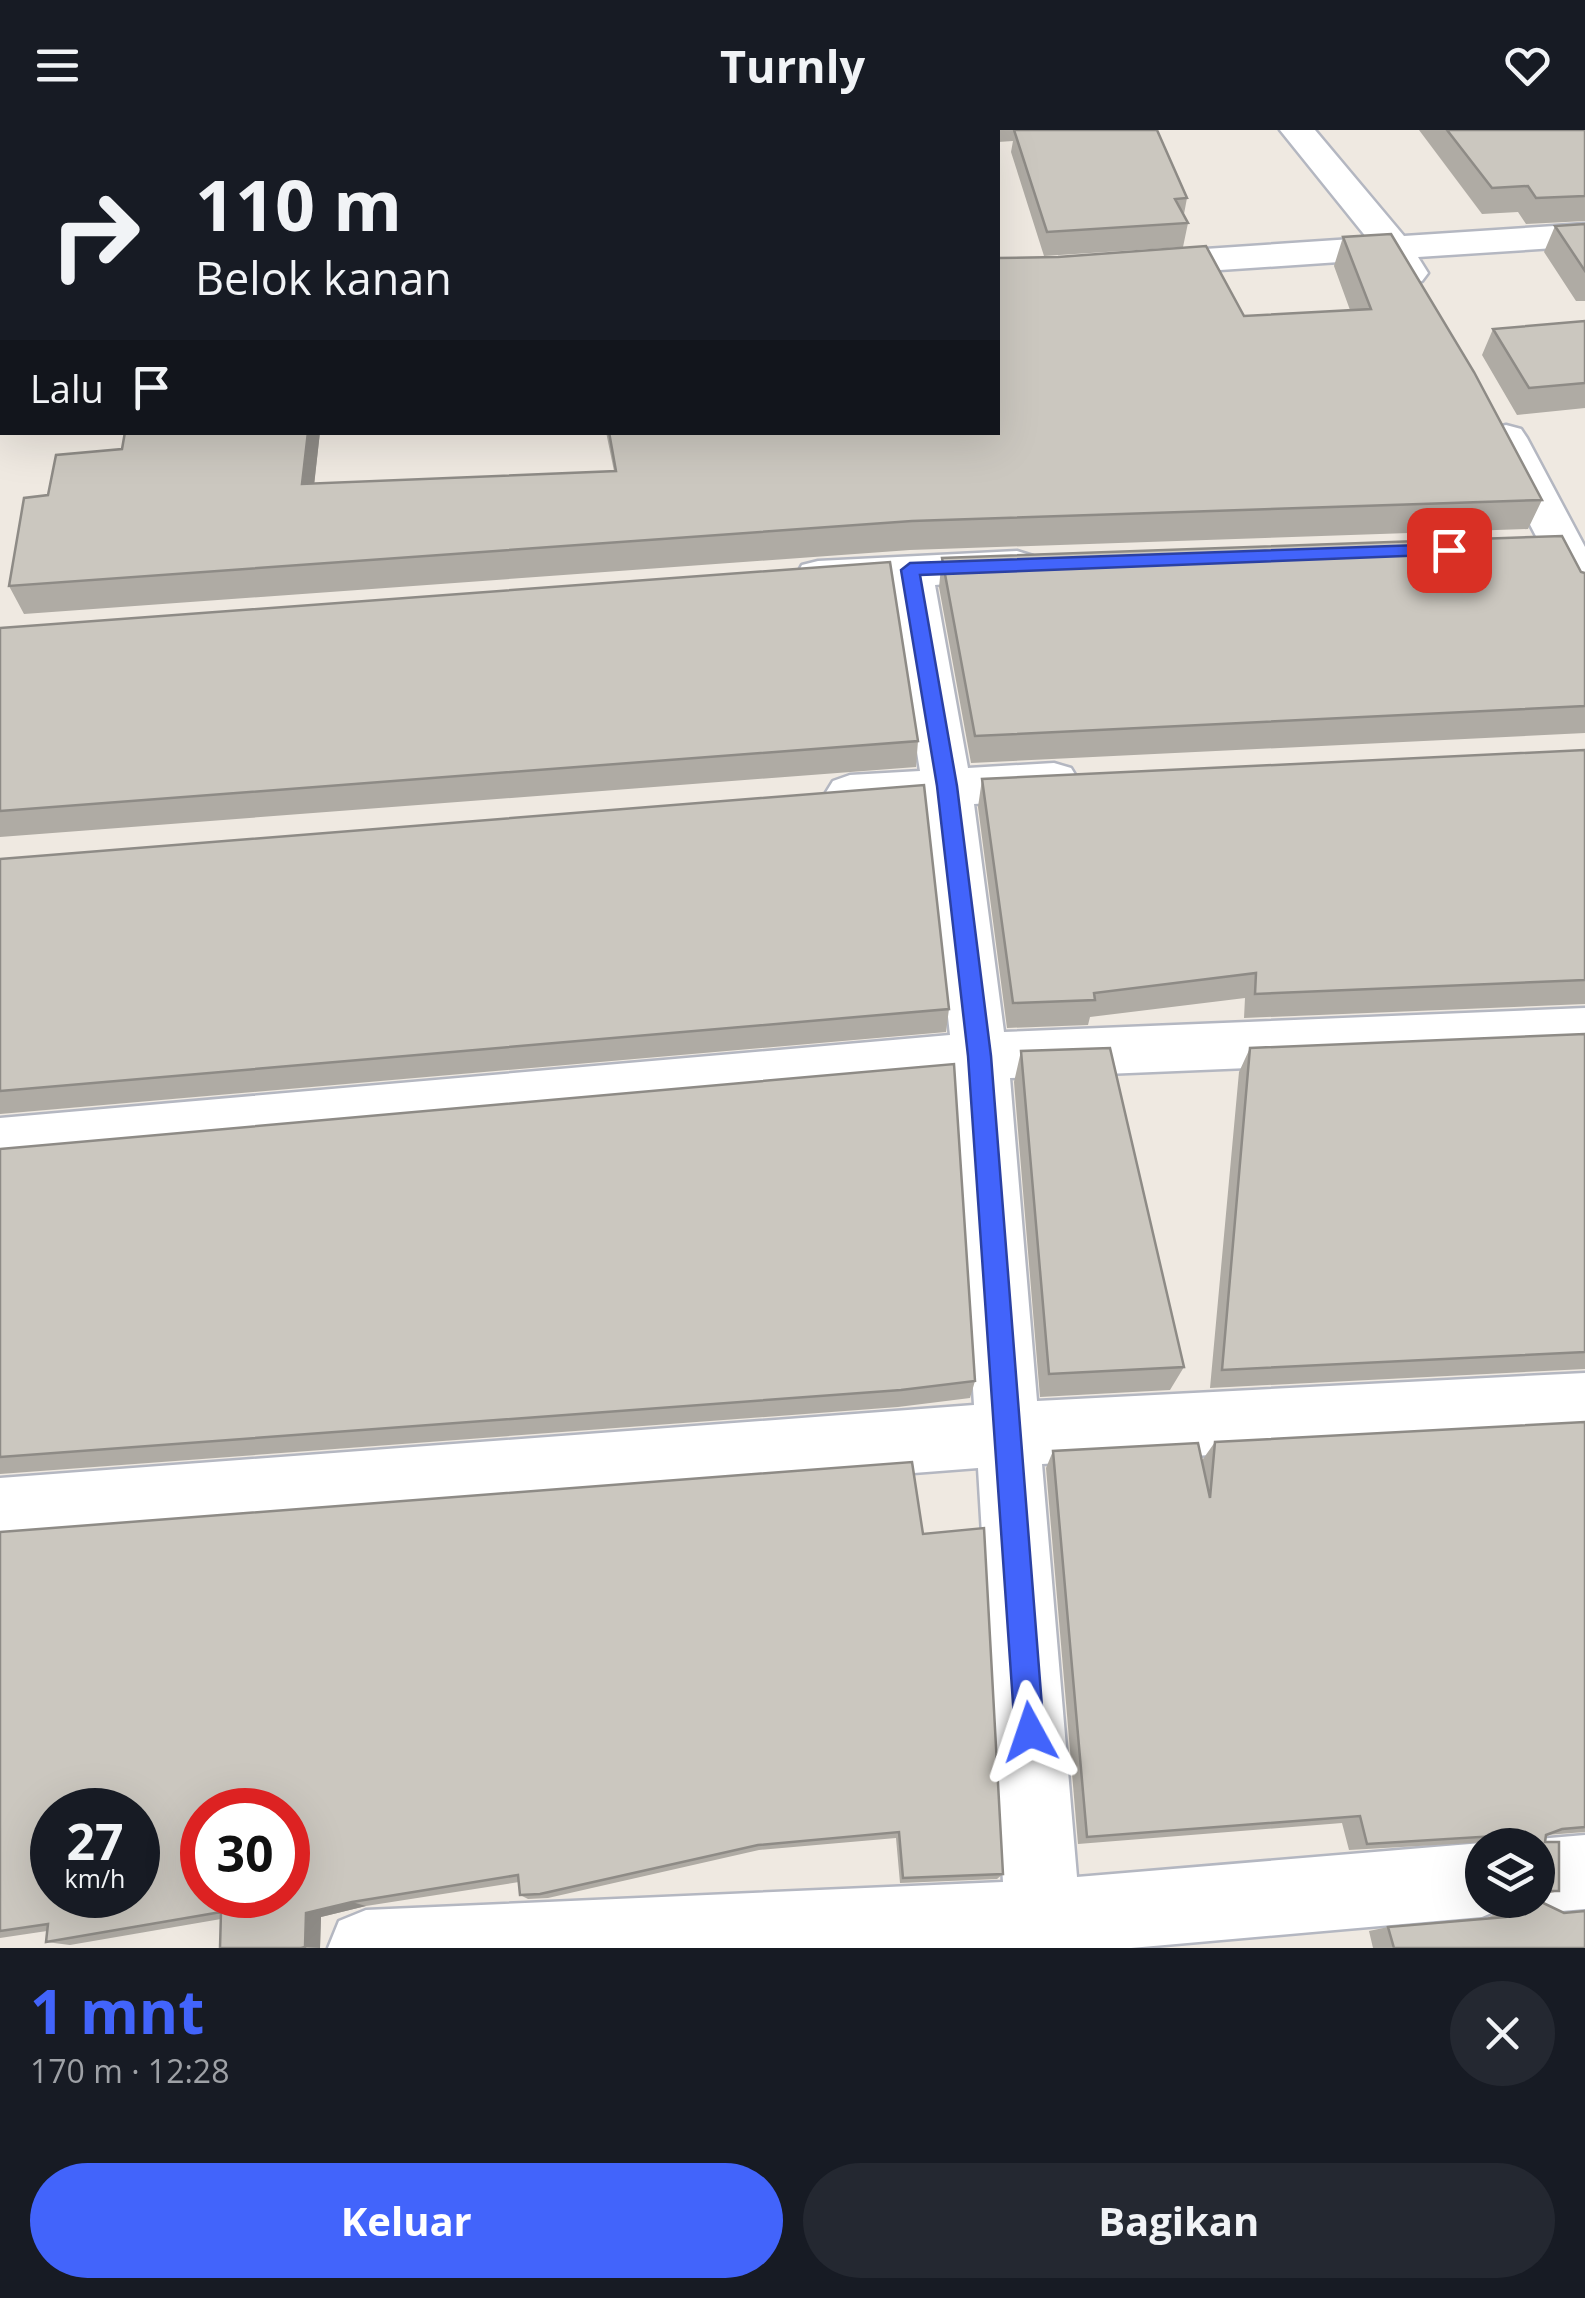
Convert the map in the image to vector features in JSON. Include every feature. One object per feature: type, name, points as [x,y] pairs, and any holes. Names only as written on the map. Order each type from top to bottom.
[{"type":"street","points":[[1296,130],[1395,250],[1432,310]]},
{"type":"street","points":[[1000,274],[1585,236]]},
{"type":"street","points":[[1486,400],[1545,547],[1585,588]]},
{"type":"street","points":[[772,580],[1049,564]]},
{"type":"street","points":[[910,570],[947,786],[980,1056],[1044,1933]]},
{"type":"street","points":[[809,797],[1107,778]]},
{"type":"street","points":[[0,1143],[980,1056],[1585,1031]]},
{"type":"street","points":[[0,1511],[280,1486],[1007,1434],[1585,1404]]},
{"type":"street","points":[[1555,1875],[1585,1872]]},
{"type":"street","points":[[366,1948],[1044,1933],[1465,1882]]},
{"type":"building","points":[[1014,130],[1157,130],[1187,198],[1175,199],[1188,223],[1047,232]]},
{"type":"building","points":[[1447,130],[1585,130],[1585,196],[1536,198],[1528,186],[1492,188]]},
{"type":"building","points":[[1585,224],[1585,271],[1555,226]]},
{"type":"building","points":[[1391,234],[1474,372],[1542,500],[912,521],[9,586],[24,498],[48,495],[56,455],[122,449],[124,435],[308,435],[302,484],[616,471],[610,435],[1000,435],[1000,258],[1206,246],[1244,316],[1371,309],[1343,237]]},
{"type":"building","points":[[1585,321],[1585,383],[1529,388],[1493,329]]},
{"type":"building","points":[[1562,536],[1585,573],[1585,706],[975,736],[942,558]]},
{"type":"building","points":[[890,562],[918,741],[0,811],[0,628]]},
{"type":"building","points":[[1585,750],[1585,980],[1255,994],[1256,973],[1094,993],[1095,1000],[1013,1003],[982,779]]},
{"type":"building","points":[[924,785],[949,1009],[0,1091],[0,859]]},
{"type":"building","points":[[1585,1034],[1585,1352],[1222,1370],[1250,1048]]},
{"type":"building","points":[[1110,1048],[1184,1367],[1049,1374],[1021,1051]]},
{"type":"building","points":[[954,1064],[975,1381],[901,1390],[0,1457],[0,1149]]},
{"type":"building","points":[[1585,1422],[1585,1827],[1555,1832],[1555,1828],[1465,1828],[1465,1838],[1367,1844],[1360,1816],[1087,1837],[1053,1451],[1198,1443],[1210,1498],[1215,1442]]},
{"type":"building","points":[[912,1462],[923,1534],[984,1528],[1003,1874],[903,1878],[899,1832],[758,1845],[540,1894],[520,1895],[518,1875],[310,1912],[310,1788],[180,1788],[180,1918],[186,1918],[46,1942],[48,1924],[0,1931],[0,1532]]},
{"type":"building","points":[[1555,1842],[1559,1842],[1559,1891],[1555,1891]]},
{"type":"building","points":[[1555,1909],[1564,1913],[1585,1911],[1585,1948],[1394,1948],[1388,1927],[1494,1918],[1555,1918]]},
{"type":"building","points":[[221,1918],[306,1918],[305,1947],[220,1948]]},
{"type":"route","points":[[1030,1732],[980,1056],[947,786],[910,570],[1449,550]]}]
